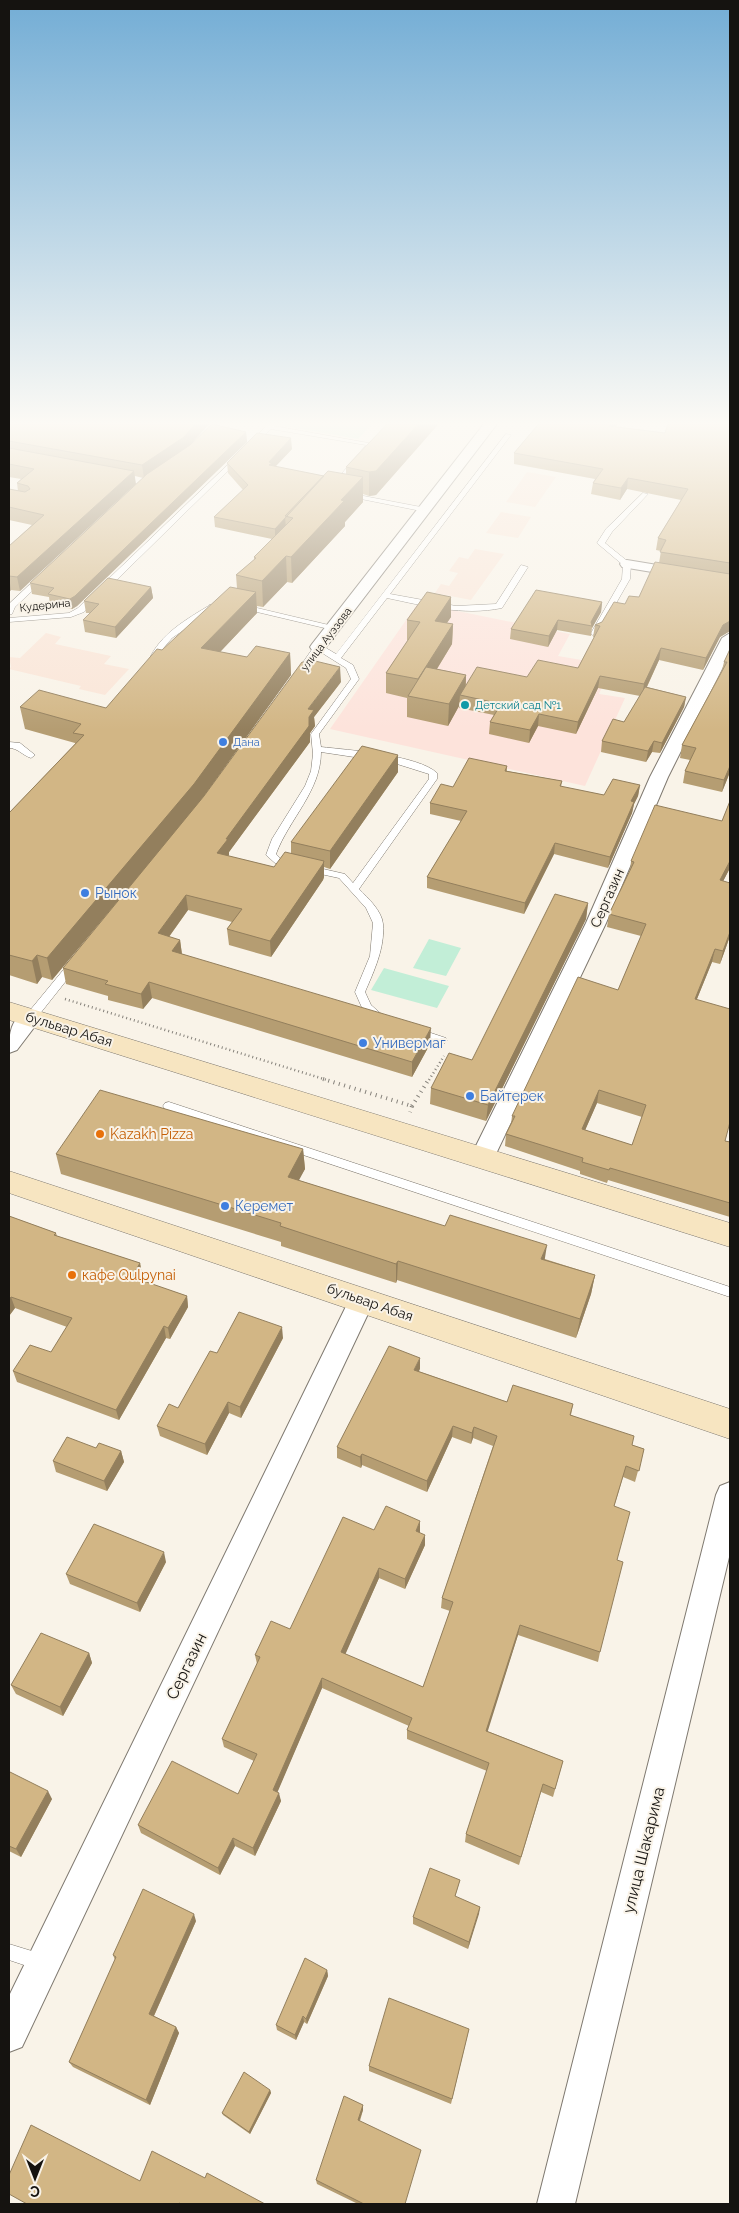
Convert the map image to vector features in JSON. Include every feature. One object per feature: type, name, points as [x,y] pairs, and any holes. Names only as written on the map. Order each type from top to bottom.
[{"type":"main road","name":"бульвар Абая","points":[[20,1014],[730,1235]]},
{"type":"main road","name":"бульвар Абая","points":[[9,1182],[730,1424]]},
{"type":"street","name":"улица Ауэзова","points":[[318,647],[416,523]]},
{"type":"street","points":[[627,564],[730,581]]},
{"type":"street","name":"Сергазин","points":[[482,1158],[596,924],[659,777],[730,638]]},
{"type":"street","points":[[9,1045],[20,1014]]},
{"type":"street","name":"Сергазин","points":[[9,2034],[362,1299]]},
{"type":"street","name":"улица Шакарима","points":[[556,2204],[730,1495]]},
{"type":"lane","name":"Кудерина","points":[[9,620],[71,615],[81,610],[171,523]]},
{"type":"lane","points":[[337,658],[441,523]]},
{"type":"lane","points":[[595,634],[626,579],[627,564],[601,542],[616,523]]},
{"type":"lane","points":[[386,595],[457,610],[479,610],[499,606],[524,567]]},
{"type":"lane","name":"Кудерина","points":[[9,612],[12,606],[47,573]]},
{"type":"lane","points":[[153,660],[155,652],[184,626],[212,607],[227,604],[333,628]]},
{"type":"lane","points":[[318,647],[350,667],[355,679],[315,734],[318,749],[310,790],[274,843],[271,855],[278,861],[342,876],[370,907],[378,922],[375,956],[360,992],[367,1007],[384,1020],[360,1013]]},
{"type":"lane","name":"улица Ауэзова","points":[[290,686],[318,647]]},
{"type":"lane","points":[[9,745],[18,745],[31,755]]},
{"type":"lane","points":[[318,749],[374,757],[425,768],[433,773],[433,779],[354,889]]},
{"type":"lane","points":[[20,1014],[50,994],[81,956]]},
{"type":"lane","points":[[406,1028],[442,1041]]},
{"type":"lane","points":[[169,1106],[730,1292]]},
{"type":"lane","points":[[9,1952],[44,1962]]},
{"type":"path","points":[[50,994],[412,1106]]},
{"type":"path","points":[[409,1117],[412,1106],[451,1045],[442,1041]]},
{"type":"shaded area","points":[[493,523],[527,523],[518,538],[486,533]]},
{"type":"shaded area","points":[[475,549],[504,554],[471,600],[435,593],[441,584],[449,586],[458,573],[449,571],[459,557],[468,559]]},
{"type":"shaded area","points":[[418,603],[570,634],[558,656],[611,665],[599,694],[625,698],[585,786],[330,729]]},
{"type":"shaded area","points":[[46,633],[61,637],[55,644],[111,656],[104,664],[129,669],[105,695],[79,689],[81,686],[9,669],[11,667],[9,657],[20,658]]},
{"type":"green space","points":[[429,939],[461,948],[446,976],[413,968]]},
{"type":"green space","points":[[384,968],[449,986],[437,1008],[371,990]]},
{"type":"building","points":[[35,523],[76,523],[17,577],[9,576],[9,546]]},
{"type":"building","points":[[94,523],[151,523],[70,599],[48,594],[54,588],[30,583]]},
{"type":"building","points":[[246,523],[280,523],[275,529]]},
{"type":"building","points":[[288,523],[323,523],[291,557],[286,556],[262,581],[236,575],[256,558],[254,557]]},
{"type":"building","points":[[667,523],[730,523],[730,563],[660,552],[666,540],[658,538]]},
{"type":"building","points":[[655,562],[730,574],[730,621],[723,625],[706,658],[661,648],[644,684],[600,676],[578,722],[539,714],[530,730],[490,722],[501,704],[460,695],[477,667],[527,677],[538,660],[578,668],[600,626],[595,625],[602,622],[614,602],[625,604],[629,596],[639,597]]},
{"type":"building","points":[[108,578],[151,587],[115,627],[83,620],[99,604],[84,601]]},
{"type":"building","points":[[230,587],[256,592],[201,648],[247,657],[256,646],[290,653],[194,784],[47,958],[37,955],[32,961],[9,955],[9,813],[84,735],[73,733],[81,724],[20,707],[39,690],[106,708],[157,649],[162,650]]},
{"type":"building","points":[[536,590],[602,602],[591,622],[592,626],[558,620],[549,636],[511,629]]},
{"type":"building","points":[[427,592],[451,597],[435,621],[453,624],[418,679],[386,673],[420,622],[407,620]]},
{"type":"building","points":[[730,649],[730,766],[724,780],[685,771],[696,748],[682,745],[727,662],[724,662]]},
{"type":"building","points":[[311,660],[340,667],[308,709],[314,710],[309,717],[309,726],[217,853],[274,867],[285,852],[324,861],[323,864],[270,941],[227,929],[242,909],[186,895],[158,933],[180,940],[172,951],[431,1028],[412,1062],[149,982],[141,994],[105,984],[108,981],[63,968],[204,796],[302,662],[309,663]]},
{"type":"building","points":[[426,667],[466,675],[449,704],[408,696]]},
{"type":"building","points":[[645,687],[686,697],[662,743],[654,741],[648,751],[602,741],[613,719],[624,722]]},
{"type":"building","points":[[362,746],[398,755],[330,851],[291,842]]},
{"type":"building","points":[[469,758],[507,766],[505,771],[562,781],[560,786],[604,795],[613,779],[640,785],[631,801],[634,802],[610,857],[555,843],[525,903],[427,877],[467,811],[430,803],[441,784],[453,787]]},
{"type":"building","points":[[730,801],[730,861],[720,880],[730,883],[730,932],[723,951],[715,949],[695,999],[730,1009],[730,1122],[725,1141],[730,1142],[730,1203],[610,1168],[609,1170],[582,1162],[583,1158],[506,1134],[515,1116],[512,1116],[578,977],[618,990],[646,924],[609,914],[634,862],[631,861],[655,805],[722,821]],"holes":[[[599,1090],[646,1105],[632,1145],[582,1129]]]},
{"type":"building","points":[[555,894],[588,903],[488,1105],[431,1088],[449,1053],[472,1060]]},
{"type":"building","points":[[100,1090],[303,1149],[288,1177],[445,1226],[450,1215],[547,1245],[541,1259],[595,1275],[580,1319],[398,1261],[396,1264],[280,1226],[281,1223],[56,1154]]},
{"type":"building","points":[[9,1216],[56,1233],[54,1235],[140,1263],[132,1277],[187,1296],[168,1328],[164,1326],[116,1410],[13,1371],[30,1345],[51,1352],[72,1318],[11,1297],[9,1300]]},
{"type":"building","points":[[239,1312],[282,1327],[240,1407],[228,1402],[205,1444],[157,1426],[169,1404],[178,1408],[210,1351],[217,1353]]},
{"type":"building","points":[[389,1346],[420,1358],[414,1370],[507,1402],[513,1385],[573,1404],[570,1415],[634,1436],[632,1445],[644,1449],[639,1471],[626,1466],[614,1506],[630,1512],[617,1560],[623,1562],[600,1652],[520,1625],[486,1731],[563,1761],[555,1789],[543,1784],[521,1857],[466,1834],[489,1763],[407,1730],[412,1718],[322,1678],[273,1790],[279,1793],[253,1848],[233,1838],[218,1868],[138,1825],[172,1761],[238,1794],[257,1754],[222,1739],[260,1657],[255,1655],[271,1621],[290,1629],[343,1517],[374,1530],[386,1506],[420,1521],[416,1531],[425,1535],[405,1579],[379,1568],[341,1652],[423,1687],[453,1602],[442,1598],[497,1436],[474,1427],[472,1433],[453,1426],[427,1481],[362,1454],[360,1457],[337,1447]]},
{"type":"building","points":[[67,1437],[96,1448],[99,1443],[121,1451],[104,1481],[53,1461]]},
{"type":"building","points":[[94,1524],[164,1552],[137,1603],[66,1574]]},
{"type":"building","points":[[41,1633],[89,1653],[60,1707],[11,1685]]},
{"type":"building","points":[[10,1772],[48,1791],[16,1849],[9,1846]]},
{"type":"building","points":[[430,1868],[460,1880],[455,1896],[480,1907],[469,1942],[413,1917]]},
{"type":"building","points":[[143,1889],[194,1914],[149,2014],[176,2027],[146,2100],[69,2062],[116,1957],[113,1955]]},
{"type":"building","points":[[305,1958],[327,1970],[306,2019],[303,2016],[295,2035],[276,2025]]},
{"type":"building","points":[[389,1998],[469,2029],[452,2099],[369,2066]]},
{"type":"building","points":[[244,2072],[270,2090],[249,2132],[222,2113]]},
{"type":"building","points":[[344,2096],[363,2105],[358,2120],[421,2150],[405,2204],[364,2204],[316,2180]]},
{"type":"building","points":[[31,2125],[140,2181],[152,2151],[205,2178],[207,2173],[265,2204],[27,2204],[9,2194],[9,2175]]},
{"type":"place","name":"Детский сад №1","points":[[465,705]]},
{"type":"place","name":"Дана","points":[[223,742]]},
{"type":"place","name":"Рынок","points":[[85,893]]},
{"type":"place","name":"Универмаг","points":[[363,1043]]},
{"type":"place","name":"Байтерек","points":[[470,1096]]},
{"type":"place","name":"Kazakh Pizza","points":[[100,1134]]},
{"type":"place","name":"Керемет","points":[[225,1206]]},
{"type":"place","name":"кафе Qulpynai","points":[[72,1275]]}]
